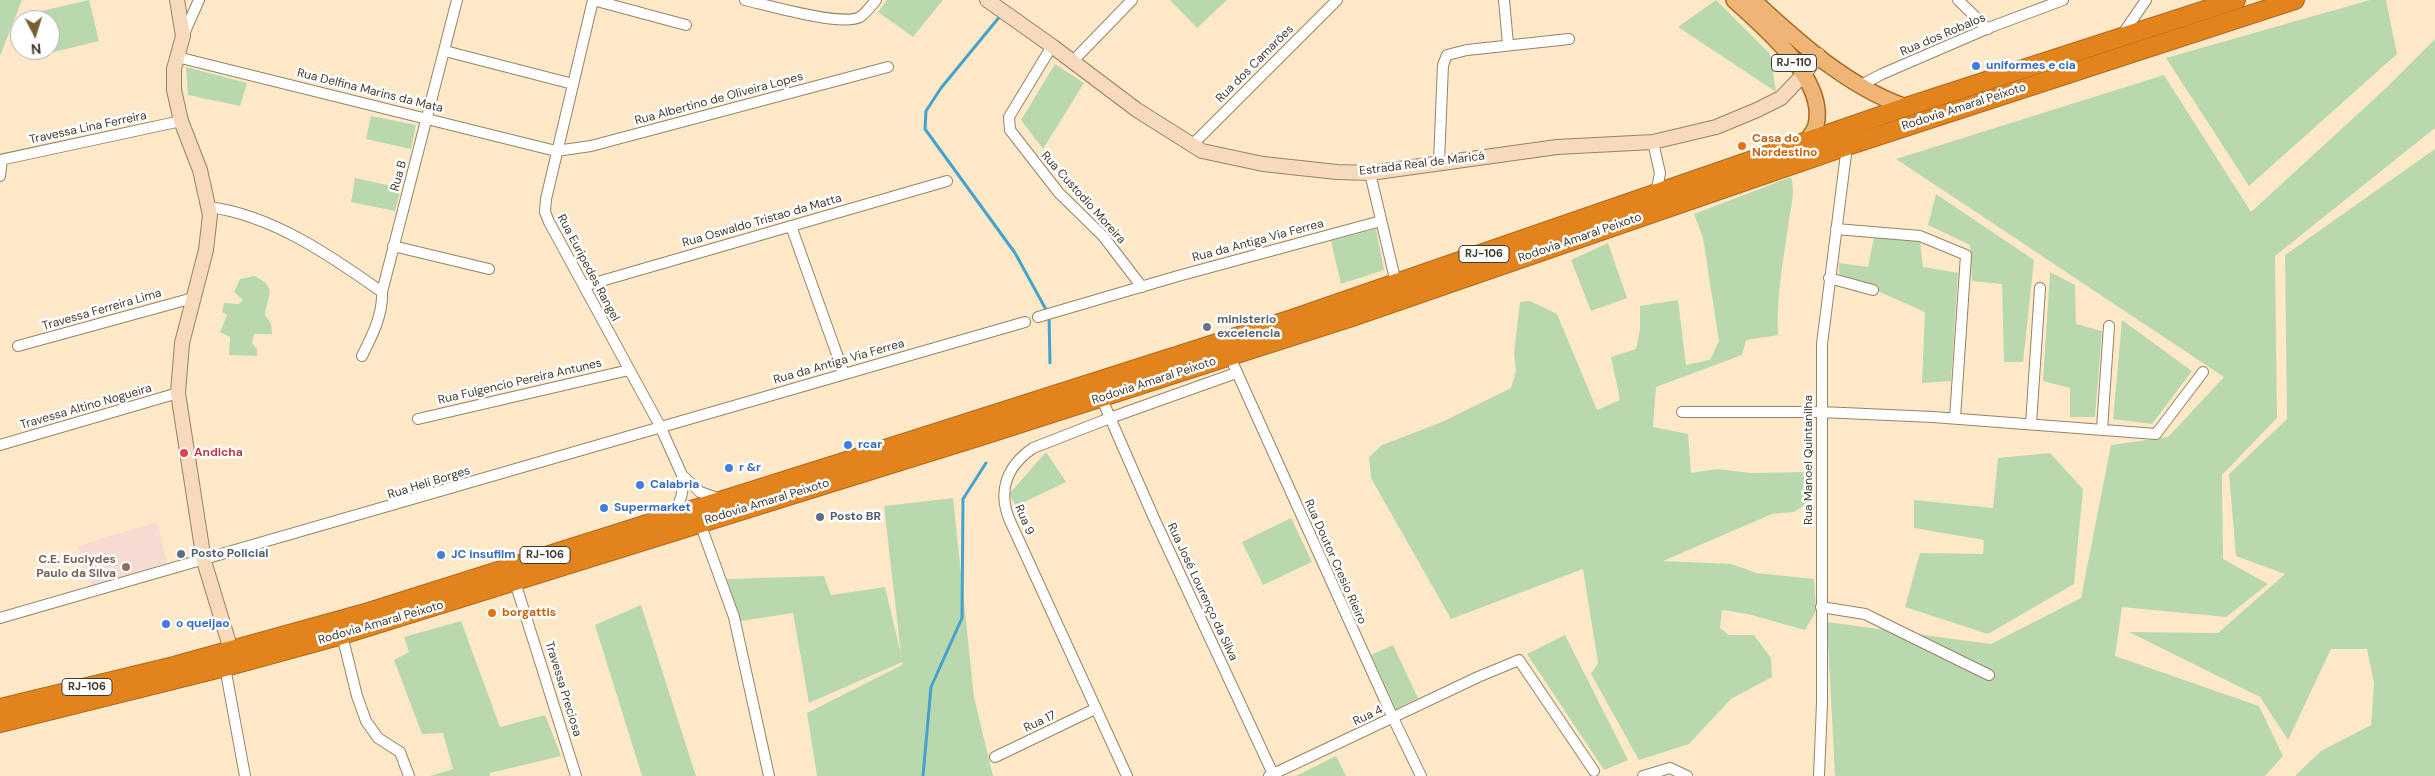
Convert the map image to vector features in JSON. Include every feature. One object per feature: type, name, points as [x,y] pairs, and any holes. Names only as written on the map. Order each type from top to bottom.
[{"type":"highway","name":"Rodovia Amaral Peixoto","points":[[0,708],[231,650],[362,614],[1273,325],[1664,192],[1906,107],[2236,0]]},
{"type":"highway","name":"Rodovia Amaral Peixoto","points":[[0,723],[225,667],[342,635],[1230,357],[1453,283],[1847,146],[2295,0]]},
{"type":"main road","points":[[177,0],[183,36],[173,80],[181,121],[200,170],[209,208],[206,250],[182,343],[178,393],[204,561],[231,650]]},
{"type":"main road","name":"RJ-110","points":[[1734,0],[1757,9],[1861,85],[1882,98],[1906,107]]},
{"type":"main road","name":"Estrada Real de Maricá","points":[[989,1],[1137,110],[1192,146],[1215,155],[1263,164],[1337,172],[1370,173],[1557,147],[1653,142],[1716,127],[1781,98],[1804,74],[1818,55]]},
{"type":"main road","name":"RJ-110","points":[[1757,9],[1774,37],[1804,74],[1818,110],[1816,126],[1807,141]]},
{"type":"street","points":[[183,36],[199,0]]},
{"type":"street","name":"Rua B","points":[[362,356],[374,332],[382,304],[382,292],[393,246],[458,0]]},
{"type":"street","points":[[593,0],[686,26]]},
{"type":"street","name":"Rua Euripedes Rangel","points":[[593,0],[556,151],[545,212],[660,426],[682,475],[683,486],[680,500],[667,517]]},
{"type":"street","points":[[745,0],[802,15],[855,19],[864,14],[876,0]]},
{"type":"street","points":[[1072,62],[1132,0]]},
{"type":"street","name":"Rua dos Camarões","points":[[1192,146],[1337,0]]},
{"type":"street","points":[[1504,0],[1508,44]]},
{"type":"street","points":[[1958,0],[1988,29]]},
{"type":"street","name":"Rua dos Robalos","points":[[1861,85],[1882,74],[1988,29],[2064,0]]},
{"type":"street","points":[[2120,38],[2146,0]]},
{"type":"street","points":[[1439,162],[1445,58],[1451,52],[1508,44],[1569,39]]},
{"type":"street","name":"Rua Custodio Moreira","points":[[1052,46],[1009,117],[1010,130],[1058,193],[1103,236],[1142,288]]},
{"type":"street","points":[[445,51],[573,84]]},
{"type":"street","name":"Rua Delfina Marins da Mata","points":[[177,57],[556,151]]},
{"type":"street","name":"Rua Albertino de Oliveira Lopes","points":[[556,151],[591,146],[888,67]]},
{"type":"street","name":"Travessa Lina Ferreira","points":[[1,160],[181,121]]},
{"type":"street","points":[[1653,142],[1664,182],[1664,192]]},
{"type":"street","name":"Rua Manoel Quintanilha","points":[[1819,776],[1822,703],[1822,344],[1847,146]]},
{"type":"street","points":[[0,176],[1,160]]},
{"type":"street","points":[[1370,173],[1396,283]]},
{"type":"street","name":"Rua Oswaldo Tristao da Matta","points":[[584,286],[947,181]]},
{"type":"street","points":[[209,208],[250,217],[281,230],[350,269],[382,292]]},
{"type":"street","name":"Rua da Antiga Via Ferrea","points":[[1038,318],[1178,276],[1381,221]]},
{"type":"street","points":[[791,226],[844,374]]},
{"type":"street","points":[[1836,229],[1920,236],[1966,255],[1955,418]]},
{"type":"street","points":[[393,246],[488,269]]},
{"type":"street","points":[[1829,278],[1873,290]]},
{"type":"street","points":[[2031,424],[2040,288]]},
{"type":"street","name":"Travessa Ferreira Lima","points":[[18,346],[193,298]]},
{"type":"street","name":"Rua da Antiga Via Ferrea","points":[[660,426],[1025,322]]},
{"type":"street","points":[[2102,429],[2109,326]]},
{"type":"street","name":"Rua Doutor Cresio Rieiro","points":[[1230,357],[1421,776]]},
{"type":"street","name":"Rua Fulgencio Pereira Antunes","points":[[418,419],[629,370]]},
{"type":"street","points":[[1682,412],[1821,412],[1955,418],[2156,434],[2203,372]]},
{"type":"street","name":"Rua 9","points":[[1127,776],[1005,510],[1003,494],[1013,468],[1024,454],[1033,448],[1236,373]]},
{"type":"street","name":"Travessa Altino Nogueira","points":[[0,445],[178,393]]},
{"type":"street","name":"Rua José Lourenço da Silva","points":[[1101,397],[1272,775]]},
{"type":"street","name":"Rua Heli Borges","points":[[0,618],[382,510],[660,426]]},
{"type":"street","name":"Rua Euripedes Rangel","points":[[682,475],[700,492],[720,500]]},
{"type":"street","points":[[700,523],[734,617],[769,776]]},
{"type":"street","name":"Travessa Preciosa","points":[[515,582],[576,776]]},
{"type":"street","points":[[1821,608],[1865,614],[1989,675]]},
{"type":"street","points":[[342,635],[357,696],[366,721],[378,738],[400,752],[409,776]]},
{"type":"street","name":"Rua 4","points":[[1272,775],[1478,677],[1519,660],[1594,771]]},
{"type":"street","points":[[225,667],[245,776]]},
{"type":"street","name":"Rua 17","points":[[996,757],[1095,709]]},
{"type":"street","points":[[1643,776],[1670,768],[1687,776]]},
{"type":"shaded area","points":[[157,522],[168,567],[92,588],[78,546]]},
{"type":"green space","points":[[0,0],[22,0],[18,10],[10,10],[10,31],[0,56]]},
{"type":"green space","points":[[89,0],[99,41],[60,50],[60,10],[46,10]]},
{"type":"green space","points":[[887,0],[943,0],[913,37],[878,12]]},
{"type":"green space","points":[[1170,0],[1227,0],[1197,28]]},
{"type":"green space","points":[[1716,0],[1770,54],[1776,92],[1678,27]]},
{"type":"green space","points":[[2370,0],[2386,0],[2397,54],[2249,186],[2166,58]]},
{"type":"green space","points":[[2435,39],[2435,128],[2275,256],[2277,418],[2222,475],[2223,559],[2268,584],[2226,617],[2122,607],[2115,656],[2259,706],[2283,756],[2265,776],[1835,776],[1827,622],[1991,644],[2081,598],[2111,445],[2168,437],[2224,377],[1896,159],[2164,75],[2251,212],[2385,89]]},
{"type":"green space","points":[[1055,64],[1084,83],[1043,149],[1021,120]]},
{"type":"green space","points":[[186,67],[247,83],[240,106],[188,95]]},
{"type":"green space","points":[[371,116],[416,125],[411,149],[366,139]]},
{"type":"green space","points":[[2435,149],[2435,776],[2295,776],[2321,751],[2371,725],[2374,684],[2367,649],[2331,649],[2288,740],[2260,697],[2129,632],[2218,633],[2285,574],[2236,556],[2229,474],[2287,419],[2285,255]]},
{"type":"green space","points":[[1791,177],[1793,196],[1780,281],[1778,335],[1746,340],[1742,355],[1656,387],[1653,427],[1688,434],[1691,473],[1717,469],[1751,473],[1809,472],[1812,500],[1794,512],[1772,514],[1663,561],[1732,564],[1756,573],[1814,579],[1816,611],[1805,630],[1748,614],[1722,610],[1720,628],[1729,635],[1754,635],[1771,658],[1772,677],[1731,699],[1689,744],[1639,760],[1591,674],[1598,663],[1583,569],[1451,619],[1371,478],[1369,457],[1382,445],[1442,422],[1511,388],[1516,370],[1514,353],[1520,302],[1530,301],[1557,314],[1597,410],[1620,400],[1611,357],[1636,349],[1640,329],[1640,306],[1678,300],[1686,365],[1710,360],[1719,341],[1703,238],[1694,214]]},
{"type":"green space","points":[[355,178],[401,188],[395,211],[351,202]]},
{"type":"green space","points":[[1936,194],[2034,260],[2023,362],[2004,362],[2002,284],[1972,281],[1970,245],[1928,225]]},
{"type":"green space","points":[[1376,229],[1384,270],[1341,284],[1331,241]]},
{"type":"green space","points":[[1874,237],[1920,241],[1923,267],[1958,273],[1951,381],[1922,383],[1925,312],[1839,274],[1839,263],[1868,267]]},
{"type":"green space","points":[[1608,243],[1627,298],[1591,311],[1571,260]]},
{"type":"green space","points":[[2050,272],[2075,285],[2076,324],[2102,331],[2095,417],[2070,417],[2070,388],[2043,381]]},
{"type":"green space","points":[[254,276],[269,288],[270,292],[265,315],[271,323],[272,334],[254,334],[252,343],[257,349],[257,356],[229,355],[230,337],[220,332],[227,315],[222,312],[224,303],[239,304],[243,300],[234,292],[240,279]]},
{"type":"green space","points":[[2122,320],[2192,371],[2152,424],[2113,419]]},
{"type":"green space","points":[[1046,452],[1066,482],[1016,506],[1009,494]]},
{"type":"green space","points":[[2050,453],[2083,489],[2074,584],[1988,634],[1905,607],[1920,553],[1983,554],[1984,540],[1914,528],[1914,500],[1993,508],[1998,458]]},
{"type":"green space","points":[[953,498],[974,697],[993,776],[817,776],[807,713],[902,665],[902,662],[809,703],[793,613],[741,621],[727,579],[824,576],[831,595],[885,587],[901,654],[884,506]]},
{"type":"green space","points":[[1291,518],[1312,562],[1263,585],[1242,542]]},
{"type":"green space","points":[[641,605],[696,776],[642,776],[595,625]]},
{"type":"green space","points":[[461,621],[500,727],[545,715],[561,756],[490,773],[490,776],[430,776],[453,769],[443,733],[422,734],[394,660],[409,652],[404,637]]},
{"type":"green space","points":[[1565,635],[1628,760],[1604,770],[1527,654]]},
{"type":"green space","points":[[1393,645],[1418,698],[1396,709],[1371,655]]},
{"type":"green space","points":[[1336,756],[1346,776],[1296,776]]},
{"type":"waterway","points":[[1001,15],[941,88],[926,111],[925,129],[1015,253],[1049,315],[1050,363]]},
{"type":"waterway","points":[[923,776],[931,687],[962,618],[963,499],[986,463]]},
{"type":"place","name":"uniformes e cia","points":[[1976,66]]},
{"type":"place","name":"Casa do Nordestino","points":[[1742,146]]},
{"type":"place","name":"ministerio excelencia","points":[[1207,327]]},
{"type":"place","name":"rcar","points":[[848,445]]},
{"type":"place","name":"Andicha","points":[[184,453]]},
{"type":"place","name":"r &r","points":[[729,468]]},
{"type":"place","name":"Calabria","points":[[640,485]]},
{"type":"place","name":"Supermarket","points":[[604,508]]},
{"type":"place","name":"Posto BR","points":[[820,517]]},
{"type":"place","name":"Posto Policial","points":[[181,554]]},
{"type":"place","name":"JC insufilm","points":[[441,555]]},
{"type":"place","name":"C.E. Euclydes Paulo da Silva","points":[[126,567]]},
{"type":"place","name":"borgattis","points":[[492,613]]},
{"type":"place","name":"o queijao","points":[[166,624]]}]
